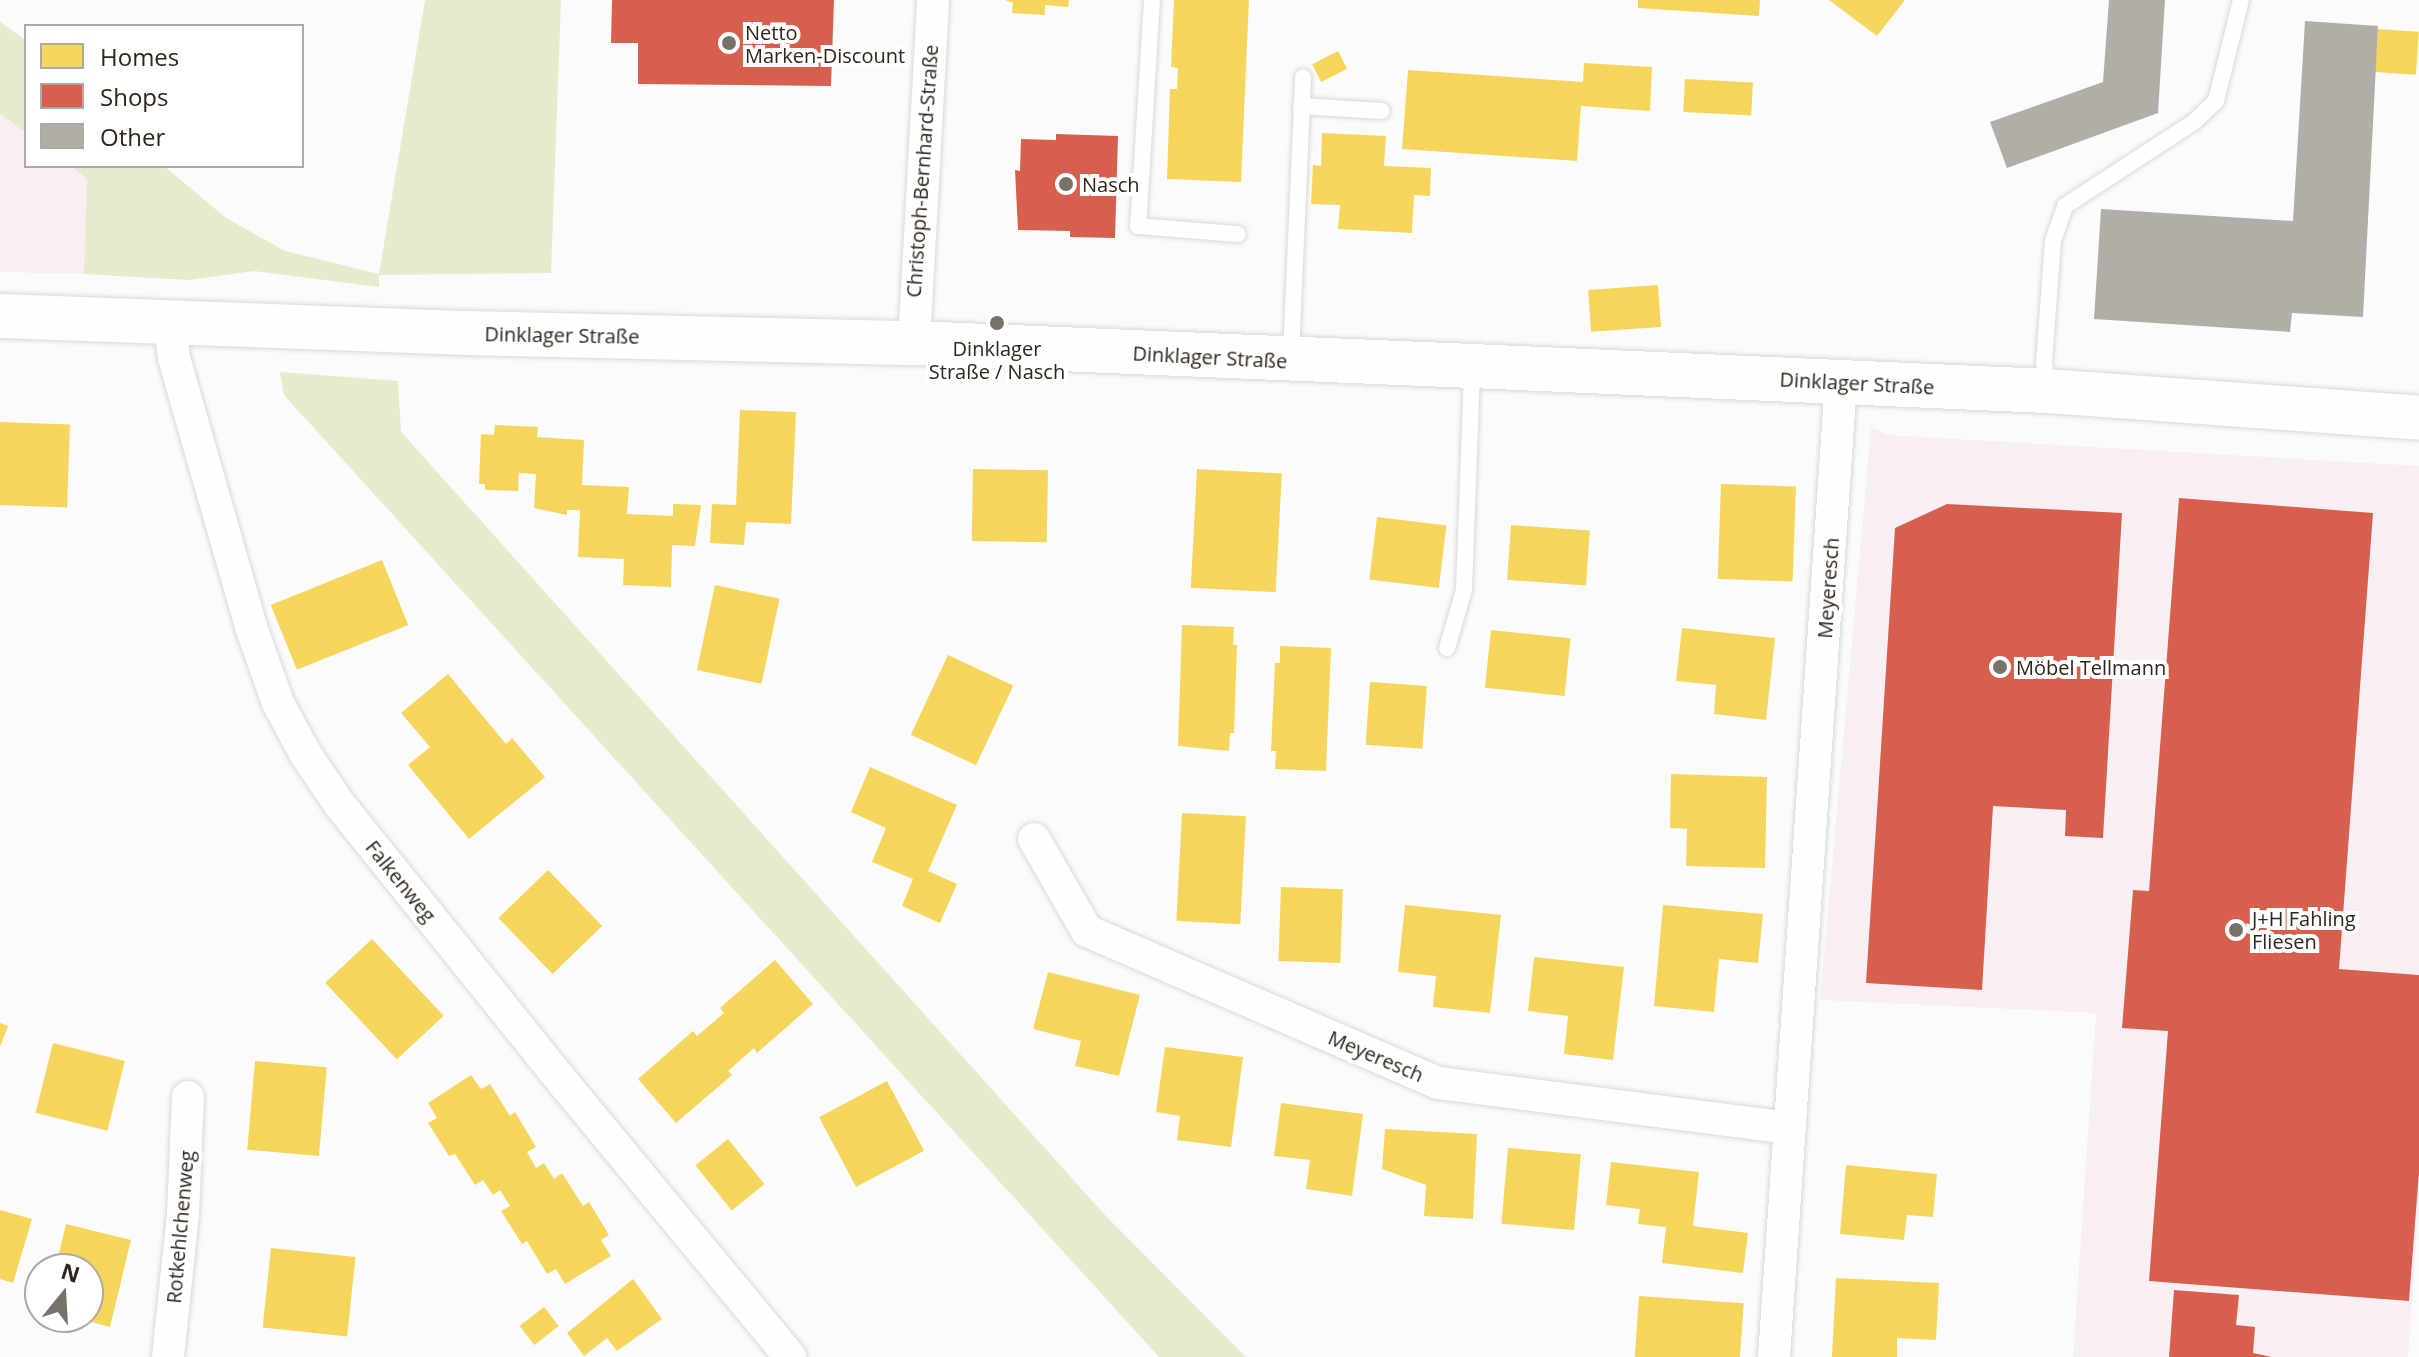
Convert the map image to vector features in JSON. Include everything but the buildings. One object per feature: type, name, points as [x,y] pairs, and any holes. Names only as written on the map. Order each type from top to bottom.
[{"type":"main road","name":"Dinklager Straße","points":[[0,316],[914,343],[1291,361],[1472,366],[2046,391],[2419,418]]},
{"type":"street","name":"Christoph-Bernhard-Straße","points":[[914,343],[933,0]]},
{"type":"street","name":"Falkenweg","points":[[170,321],[174,358],[251,627],[278,703],[306,755],[340,805],[506,1012],[790,1357]]},
{"type":"street","name":"Meyeresch","points":[[1774,1357],[1841,382]]},
{"type":"street","name":"Meyeresch","points":[[1034,839],[1087,931],[1438,1083],[1790,1128]]},
{"type":"street","name":"Rotkehlchenweg","points":[[168,1357],[183,1215],[188,1097]]},
{"type":"lane","points":[[1152,0],[1138,226],[1238,234]]},
{"type":"lane","points":[[2046,391],[2044,363],[2053,241],[2065,206],[2194,122],[2216,101],[2241,0]]},
{"type":"lane","points":[[1291,361],[1303,77]]},
{"type":"lane","points":[[1301,106],[1382,111]]},
{"type":"lane","points":[[1447,648],[1464,590],[1472,366]]},
{"type":"shaded area","points":[[0,114],[24,132],[24,168],[73,168],[87,179],[84,274],[0,272]]},
{"type":"shaded area","points":[[1871,427],[1888,435],[2419,466],[2419,1206],[2408,1357],[2073,1357],[2096,1013],[1820,1000]]},
{"type":"green space","points":[[425,0],[561,0],[551,273],[379,275],[379,287],[254,271],[189,280],[84,274],[87,179],[73,168],[166,168],[226,218],[285,251],[379,274]]},
{"type":"green space","points":[[0,22],[24,39],[24,132],[0,114]]},
{"type":"green space","points":[[280,372],[398,381],[401,432],[1103,1213],[1246,1357],[1159,1357],[284,395]]},
{"type":"place","name":"Netto Marken-Discount","points":[[729,43]]},
{"type":"place","name":"Nasch","points":[[1066,184]]},
{"type":"place","name":"Dinklager Straße / Nasch","points":[[997,323]]},
{"type":"place","name":"Möbel Tellmann","points":[[2000,667]]},
{"type":"place","name":"J+H Fahling Fliesen","points":[[2236,930]]}]
